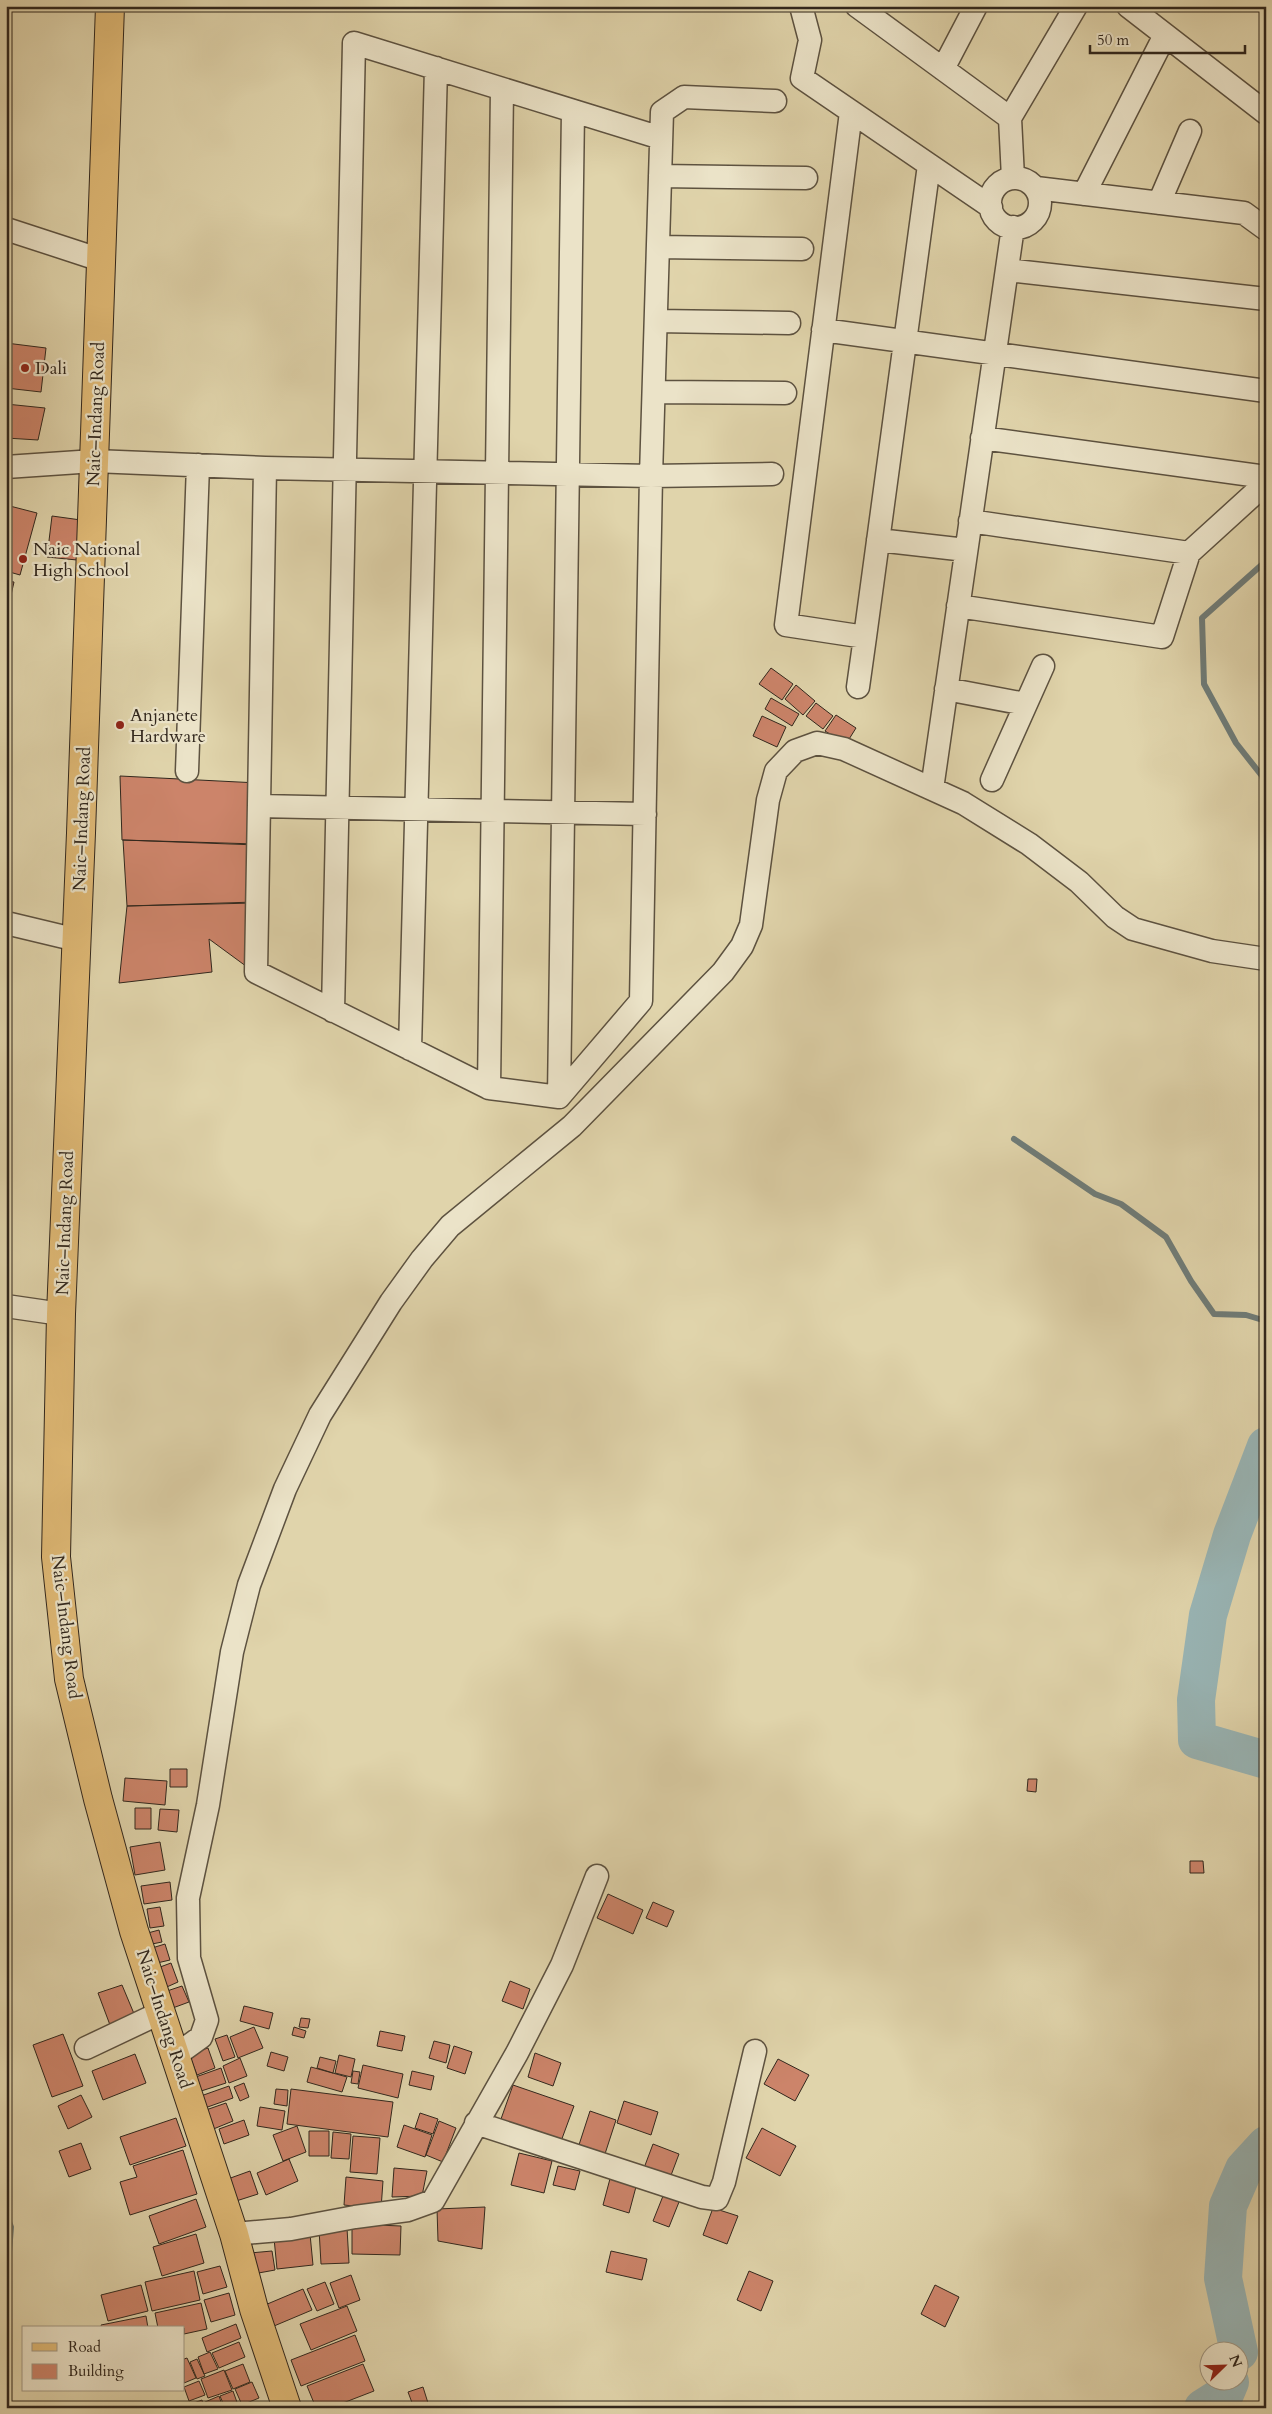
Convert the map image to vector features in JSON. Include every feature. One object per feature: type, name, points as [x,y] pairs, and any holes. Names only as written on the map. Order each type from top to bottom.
[{"type":"main road","name":"Naic–Indang Road","points":[[110,6],[77,940],[61,1314],[56,1557],[69,1679],[134,1931],[234,2234],[254,2309],[287,2408]]},
{"type":"street","points":[[801,6],[810,40],[802,78],[991,207],[998,221],[1013,228],[1028,224],[1038,212],[1040,204],[1036,188]]},
{"type":"street","points":[[857,6],[1010,118]]},
{"type":"street","points":[[943,69],[976,6]]},
{"type":"street","points":[[1013,178],[1010,118],[1076,6]]},
{"type":"street","points":[[1128,6],[1266,113]]},
{"type":"street","points":[[1084,194],[1165,35]]},
{"type":"street","points":[[333,1010],[354,42],[661,138]]},
{"type":"street","points":[[410,1049],[436,68]]},
{"type":"street","points":[[489,1088],[502,89]]},
{"type":"street","points":[[559,1097],[641,1001],[651,476],[662,112],[684,97],[776,101]]},
{"type":"street","points":[[559,1097],[574,111]]},
{"type":"street","points":[[851,112],[786,625],[865,637]]},
{"type":"street","points":[[1159,203],[1190,131]]},
{"type":"street","points":[[858,686],[929,165]]},
{"type":"street","points":[[660,176],[806,178]]},
{"type":"street","points":[[991,207],[993,191],[998,184],[1013,178],[1022,178],[1036,188],[1244,213],[1266,229]]},
{"type":"street","points":[[932,789],[1013,228]]},
{"type":"street","points":[[6,229],[101,260]]},
{"type":"street","points":[[658,247],[802,249]]},
{"type":"street","points":[[1007,270],[1266,299]]},
{"type":"street","points":[[656,321],[789,323]]},
{"type":"street","points":[[823,330],[1266,391]]},
{"type":"street","points":[[654,392],[785,393]]},
{"type":"street","points":[[982,438],[1266,477]]},
{"type":"street","points":[[6,467],[94,461],[265,468],[651,476],[772,474]]},
{"type":"street","points":[[187,771],[198,465]]},
{"type":"street","points":[[265,468],[256,972],[489,1088],[559,1097]]},
{"type":"street","points":[[958,606],[1162,637],[1189,553],[1266,482]]},
{"type":"street","points":[[970,521],[1189,553]]},
{"type":"street","points":[[878,540],[966,550]]},
{"type":"street","points":[[992,780],[1042,666]]},
{"type":"street","points":[[946,689],[1025,704]]},
{"type":"street","points":[[176,2055],[201,2036],[207,2020],[189,1958],[188,1898],[197,1849],[208,1806],[232,1652],[249,1585],[281,1497],[320,1415],[390,1302],[422,1259],[450,1226],[572,1126],[723,972],[738,952],[751,925],[770,793],[776,771],[788,758],[795,751],[818,743],[844,748],[963,803],[1029,844],[1079,882],[1115,917],[1133,930],[1212,951],[1266,959]]},
{"type":"street","points":[[259,806],[645,814]]},
{"type":"street","points":[[6,923],[77,940]]},
{"type":"street","points":[[6,1306],[61,1314]]},
{"type":"street","points":[[234,2234],[291,2229],[355,2217],[408,2210],[426,2205],[437,2196],[476,2123],[517,2053],[562,1965],[597,1876]]},
{"type":"street","points":[[86,2048],[162,2012]]},
{"type":"street","points":[[476,2123],[702,2197],[717,2199],[724,2182],[755,2051]]},
{"type":"building","name":"Dali","points":[[6,343],[46,348],[41,392],[6,388]]},
{"type":"building","points":[[6,404],[45,408],[38,440],[6,438]]},
{"type":"building","points":[[6,505],[37,513],[20,575],[6,571]]},
{"type":"building","points":[[52,516],[81,520],[77,560],[47,557]]},
{"type":"building","points":[[6,581],[14,582],[6,617]]},
{"type":"building","points":[[771,668],[793,684],[782,700],[759,684]]},
{"type":"building","points":[[796,685],[815,701],[803,715],[785,699]]},
{"type":"building","points":[[771,698],[799,714],[792,726],[765,709]]},
{"type":"building","points":[[816,703],[833,716],[823,729],[806,716]]},
{"type":"building","points":[[836,715],[856,728],[846,744],[825,731]]},
{"type":"building","points":[[762,716],[786,727],[777,747],[753,736]]},
{"type":"building","points":[[120,776],[258,783],[257,844],[122,840]]},
{"type":"building","points":[[123,840],[257,845],[255,902],[127,906]]},
{"type":"building","points":[[255,903],[254,972],[209,939],[212,972],[119,983],[127,906]]},
{"type":"building","points":[[170,1769],[187,1769],[187,1787],[170,1787]]},
{"type":"building","points":[[125,1778],[167,1781],[165,1805],[123,1801]]},
{"type":"building","points":[[1028,1779],[1037,1779],[1036,1792],[1027,1791]]},
{"type":"building","points":[[135,1808],[151,1808],[151,1829],[135,1829]]},
{"type":"building","points":[[160,1809],[179,1810],[177,1832],[158,1830]]},
{"type":"building","points":[[160,1842],[165,1870],[135,1875],[130,1847]]},
{"type":"building","points":[[1190,1861],[1203,1861],[1204,1873],[1190,1873]]},
{"type":"building","points":[[170,1882],[172,1900],[144,1904],[141,1886]]},
{"type":"building","points":[[608,1894],[643,1910],[633,1934],[597,1918]]},
{"type":"building","points":[[653,1902],[674,1911],[667,1927],[646,1918]]},
{"type":"building","points":[[160,1907],[164,1926],[150,1928],[147,1909]]},
{"type":"building","points":[[159,1930],[162,1942],[147,1945],[144,1934]]},
{"type":"building","points":[[165,1944],[170,1960],[157,1963],[152,1948]]},
{"type":"building","points":[[171,1963],[178,1982],[160,1990],[152,1970]]},
{"type":"building","points":[[510,1981],[530,1989],[523,2009],[502,2001]]},
{"type":"building","points":[[122,1985],[135,2016],[110,2025],[98,1993]]},
{"type":"building","points":[[182,1986],[189,2002],[170,2009],[164,1992]]},
{"type":"building","points":[[244,2006],[273,2013],[269,2029],[240,2021]]},
{"type":"building","points":[[301,2018],[310,2019],[308,2028],[299,2027]]},
{"type":"building","points":[[254,2027],[263,2048],[238,2058],[230,2037]]},
{"type":"building","points":[[294,2027],[306,2031],[304,2038],[292,2035]]},
{"type":"building","points":[[380,2031],[405,2036],[402,2051],[377,2046]]},
{"type":"building","points":[[63,2034],[83,2086],[52,2097],[33,2045]]},
{"type":"building","points":[[227,2035],[235,2057],[223,2061],[215,2039]]},
{"type":"building","points":[[434,2041],[450,2045],[446,2063],[429,2058]]},
{"type":"building","points":[[454,2046],[472,2052],[465,2074],[447,2068]]},
{"type":"building","points":[[208,2048],[215,2068],[197,2075],[189,2054]]},
{"type":"building","points":[[271,2052],[288,2057],[284,2071],[267,2066]]},
{"type":"building","points":[[535,2053],[561,2063],[553,2086],[528,2077]]},
{"type":"building","points":[[135,2054],[146,2083],[103,2100],[92,2071]]},
{"type":"building","points":[[339,2055],[355,2059],[351,2077],[335,2073]]},
{"type":"building","points":[[320,2057],[336,2061],[333,2073],[317,2068]]},
{"type":"building","points":[[240,2058],[247,2076],[229,2083],[223,2066]]},
{"type":"building","points":[[778,2059],[809,2075],[795,2101],[764,2084]]},
{"type":"building","points":[[363,2065],[403,2074],[398,2098],[358,2088]]},
{"type":"building","points":[[311,2067],[347,2077],[342,2092],[307,2082]]},
{"type":"building","points":[[221,2068],[226,2083],[195,2093],[190,2079]]},
{"type":"building","points":[[353,2071],[360,2072],[358,2084],[351,2083]]},
{"type":"building","points":[[412,2071],[434,2076],[431,2090],[409,2085]]},
{"type":"building","points":[[244,2083],[249,2097],[240,2101],[234,2087]]},
{"type":"building","points":[[513,2085],[574,2106],[560,2144],[501,2119]]},
{"type":"building","points":[[229,2086],[233,2098],[202,2109],[198,2097]]},
{"type":"building","points":[[276,2089],[288,2090],[287,2106],[274,2104]]},
{"type":"building","points":[[291,2089],[393,2102],[388,2137],[287,2124]]},
{"type":"building","points":[[81,2095],[92,2117],[68,2129],[58,2106]]},
{"type":"building","points":[[624,2101],[658,2112],[651,2135],[617,2123]]},
{"type":"building","points":[[226,2103],[233,2121],[211,2130],[203,2111]]},
{"type":"building","points":[[260,2107],[285,2111],[282,2130],[257,2126]]},
{"type":"building","points":[[590,2111],[616,2120],[603,2160],[577,2151]]},
{"type":"building","points":[[420,2113],[438,2119],[433,2134],[415,2128]]},
{"type":"building","points":[[176,2118],[186,2146],[130,2165],[120,2137]]},
{"type":"building","points":[[244,2120],[249,2135],[224,2144],[219,2129]]},
{"type":"building","points":[[439,2121],[456,2128],[443,2162],[426,2155]]},
{"type":"building","points":[[404,2125],[432,2135],[425,2157],[397,2147]]},
{"type":"building","points":[[297,2126],[306,2152],[283,2161],[273,2135]]},
{"type":"building","points":[[762,2128],[796,2146],[780,2176],[746,2158]]},
{"type":"building","points":[[309,2131],[329,2131],[329,2156],[309,2156]]},
{"type":"building","points":[[333,2132],[351,2134],[349,2159],[331,2158]]},
{"type":"building","points":[[353,2136],[380,2138],[377,2174],[350,2172]]},
{"type":"building","points":[[81,2143],[91,2169],[69,2177],[59,2151]]},
{"type":"building","points":[[653,2144],[679,2154],[670,2178],[644,2168]]},
{"type":"building","points":[[183,2150],[197,2194],[130,2215],[120,2182],[137,2177],[133,2166]]},
{"type":"building","points":[[519,2153],[552,2161],[544,2193],[511,2185]]},
{"type":"building","points":[[289,2159],[298,2181],[266,2195],[257,2173]]},
{"type":"building","points":[[558,2166],[580,2171],[575,2190],[553,2185]]},
{"type":"building","points":[[394,2168],[427,2171],[422,2196],[392,2197]]},
{"type":"building","points":[[250,2171],[258,2194],[233,2202],[225,2180]]},
{"type":"building","points":[[611,2175],[637,2183],[629,2213],[603,2205]]},
{"type":"building","points":[[346,2177],[383,2181],[381,2209],[344,2205]]},
{"type":"building","points":[[663,2196],[679,2202],[669,2227],[653,2221]]},
{"type":"building","points":[[196,2199],[206,2227],[159,2244],[149,2216]]},
{"type":"building","points":[[485,2207],[482,2249],[438,2241],[437,2209]]},
{"type":"building","points":[[713,2208],[738,2216],[727,2244],[703,2235]]},
{"type":"building","points":[[352,2224],[401,2226],[400,2255],[352,2254]]},
{"type":"building","points":[[347,2228],[349,2263],[321,2264],[319,2229]]},
{"type":"building","points":[[196,2234],[204,2263],[162,2276],[153,2247]]},
{"type":"building","points":[[310,2234],[313,2265],[277,2269],[274,2238]]},
{"type":"building","points":[[272,2251],[275,2270],[253,2274],[250,2253]]},
{"type":"building","points":[[611,2251],[647,2259],[642,2280],[606,2272]]},
{"type":"building","points":[[220,2266],[227,2287],[203,2294],[197,2272]]},
{"type":"building","points":[[194,2271],[200,2300],[152,2311],[145,2282]]},
{"type":"building","points":[[749,2271],[773,2281],[761,2311],[737,2300]]},
{"type":"building","points":[[351,2275],[360,2300],[339,2308],[330,2283]]},
{"type":"building","points":[[325,2282],[334,2304],[317,2311],[307,2289]]},
{"type":"building","points":[[141,2285],[148,2311],[108,2321],[101,2295]]},
{"type":"building","points":[[935,2285],[959,2297],[945,2327],[921,2314]]},
{"type":"building","points":[[303,2289],[312,2310],[274,2326],[265,2305]]},
{"type":"building","points":[[229,2293],[235,2315],[211,2322],[204,2300]]},
{"type":"building","points":[[201,2303],[207,2329],[185,2334],[185,2326],[158,2326],[155,2313]]},
{"type":"building","points":[[347,2306],[357,2331],[311,2350],[300,2324]]},
{"type":"building","points":[[146,2316],[148,2326],[101,2326]]},
{"type":"building","points":[[236,2324],[241,2338],[207,2352],[202,2338]]},
{"type":"building","points":[[355,2335],[365,2361],[301,2386],[291,2360]]},
{"type":"building","points":[[239,2342],[245,2357],[219,2368],[212,2353]]},
{"type":"building","points":[[210,2352],[218,2369],[204,2374],[198,2357]]},
{"type":"building","points":[[187,2358],[196,2378],[185,2383],[185,2359]]},
{"type":"building","points":[[197,2359],[205,2376],[197,2379],[190,2362]]},
{"type":"building","points":[[243,2364],[250,2382],[233,2389],[225,2371]]},
{"type":"building","points":[[363,2364],[374,2391],[330,2408],[316,2408],[307,2386]]},
{"type":"building","points":[[224,2370],[232,2390],[208,2398],[201,2379]]},
{"type":"building","points":[[199,2381],[205,2395],[189,2401],[185,2387]]},
{"type":"building","points":[[252,2382],[259,2398],[242,2405],[235,2389]]},
{"type":"building","points":[[423,2387],[428,2403],[414,2408],[408,2392]]},
{"type":"building","points":[[233,2391],[239,2408],[225,2408],[220,2396]]},
{"type":"building","points":[[219,2396],[223,2408],[208,2408],[205,2402]]},
{"type":"building","points":[[202,2400],[204,2408],[180,2408]]},
{"type":"waterway","points":[[1266,561],[1202,618],[1204,684],[1236,743],[1262,776],[1266,792]]},
{"type":"waterway","points":[[1014,1139],[1095,1194],[1121,1204],[1166,1237],[1191,1281],[1214,1314],[1246,1315],[1266,1321]]},
{"type":"waterway","points":[[1266,1446],[1232,1535],[1208,1615],[1196,1700],[1197,1740],[1266,1760]]},
{"type":"waterway","points":[[1237,2342],[1223,2278],[1228,2206],[1244,2169],[1266,2145]]},
{"type":"waterway","points":[[6,2214],[11,2227],[6,2289]]},
{"type":"waterway","points":[[1203,2408],[1226,2392]]},
{"type":"place","name":"Dali","points":[[25,368]]},
{"type":"place","name":"Naic National High School","points":[[23,559]]},
{"type":"place","name":"Anjanete Hardware","points":[[120,725]]}]
